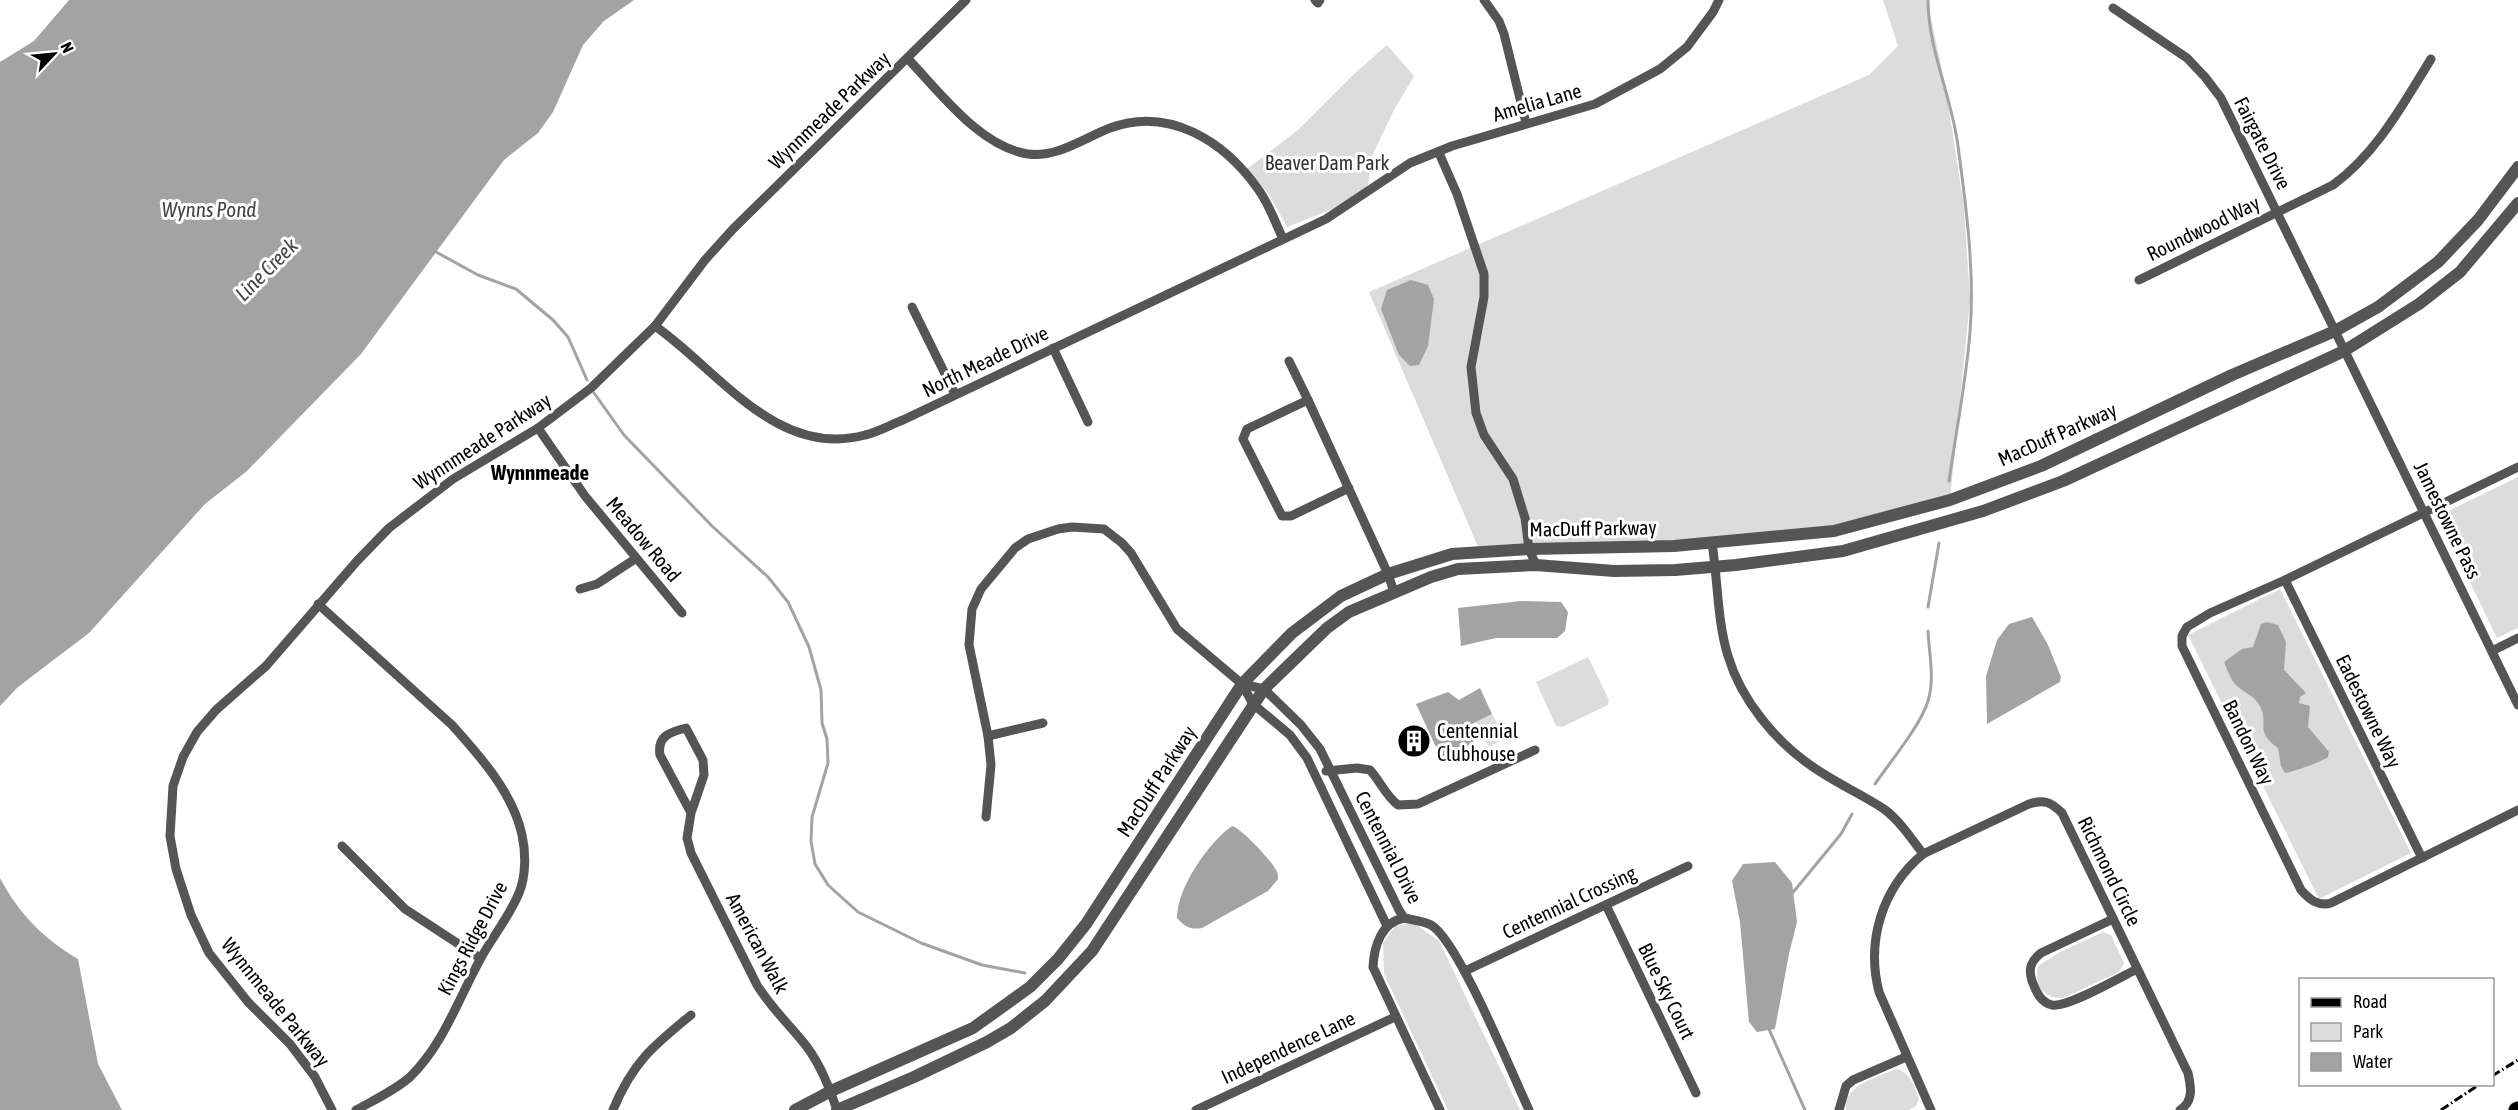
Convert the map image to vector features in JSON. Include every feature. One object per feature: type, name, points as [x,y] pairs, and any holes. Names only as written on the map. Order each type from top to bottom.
[{"type":"street","name":"Wynnmeade Parkway","points":[[332,1110],[315,1077],[290,1044],[248,1002],[209,953],[185,900],[170,836],[173,786],[189,745],[216,711],[266,666],[365,552],[426,497],[538,428],[591,388],[655,326],[705,260],[733,229],[966,0]]},
{"type":"street","points":[[1484,0],[1499,21],[1504,34],[1526,123]]},
{"type":"street","name":"Amelia Lane","points":[[1342,209],[1389,175],[1410,163],[1526,123],[1595,104],[1660,69],[1687,47],[1719,0]]},
{"type":"street","name":"Fairgate Drive","points":[[2113,8],[2187,58],[2221,98],[2344,351]]},
{"type":"street","points":[[908,59],[970,124],[1009,149],[1030,154],[1064,149],[1112,128],[1146,121],[1177,125],[1203,136],[1243,171],[1259,190],[1283,239]]},
{"type":"street","name":"Roundwood Way","points":[[2139,280],[2333,185],[2352,171],[2391,123],[2431,59]]},
{"type":"street","points":[[1439,153],[1457,194],[1484,274],[1484,297],[1470,367],[1476,413],[1484,435],[1513,479],[1526,518],[1530,549],[1536,565]]},
{"type":"street","name":"MacDuff Parkway","points":[[795,1110],[831,1091],[973,1028],[1030,987],[1058,959],[1086,924],[1242,684],[1292,633],[1341,597],[1388,574],[1452,554],[1712,543],[1834,531],[1950,500],[2041,466],[2232,375],[2335,331],[2378,307],[2438,262],[2478,220],[2518,167]]},
{"type":"street","name":"MacDuff Parkway","points":[[837,1110],[987,1042],[1011,1028],[1045,1001],[1092,951],[1264,689],[1327,628],[1349,612],[1431,577],[1458,569],[1536,565],[1614,571],[1716,566],[1843,550],[1983,511],[2063,481],[2344,351],[2419,304],[2460,272],[2518,203]]},
{"type":"street","name":"North Meade Drive","points":[[655,326],[688,355],[778,425],[801,435],[820,439],[843,439],[865,435],[903,420],[1342,209]]},
{"type":"street","points":[[912,307],[955,394]]},
{"type":"street","points":[[1053,348],[1088,422]]},
{"type":"street","name":"Jamestowne Pass","points":[[2344,351],[2518,705]]},
{"type":"street","points":[[1289,361],[1349,488],[1394,592]]},
{"type":"street","points":[[1308,400],[1247,429],[1243,439],[1248,450],[1282,516],[1290,516],[1349,488]]},
{"type":"street","name":"Meadow Road","points":[[538,428],[585,496],[682,613]]},
{"type":"street","name":"Bandon Way","points":[[2518,467],[2210,614],[2187,627],[2182,636],[2182,646],[2301,890],[2308,898],[2325,905],[2518,810]]},
{"type":"street","points":[[986,817],[991,765],[988,736],[969,645],[975,600],[994,571],[1015,548],[1028,539],[1072,527],[1104,529],[1131,553],[1177,629],[1242,684],[1253,704]]},
{"type":"street","points":[[1712,543],[1721,626],[1728,658],[1741,686],[1759,714],[1779,740],[1811,766],[1886,811],[1910,836],[1923,854]]},
{"type":"street","points":[[580,588],[597,584],[635,559]]},
{"type":"street","name":"Eadestowne Way","points":[[2285,580],[2422,858]]},
{"type":"street","name":"Kings Ridge Drive","points":[[318,604],[452,725],[472,746],[495,778],[518,820],[524,851],[523,878],[519,894],[480,958],[434,1048],[395,1089],[356,1110]]},
{"type":"street","points":[[2492,651],[2518,638]]},
{"type":"street","points":[[1242,684],[1264,689]]},
{"type":"street","name":"Centennial Drive","points":[[1264,689],[1301,725],[1320,749],[1404,918],[1431,925],[1438,931],[1465,971],[1529,1110]]},
{"type":"street","name":"Centennial Drive","points":[[1253,704],[1290,735],[1307,758],[1387,926],[1377,942],[1373,967],[1440,1110]]},
{"type":"street","points":[[988,736],[1043,723]]},
{"type":"street","name":"American Walk","points":[[691,813],[660,755],[658,746],[660,740],[668,732],[686,728],[703,760],[704,775],[691,813],[687,838],[691,852],[768,1004],[821,1067],[837,1110]]},
{"type":"street","points":[[1316,775],[1329,770],[1370,770],[1383,784],[1388,797],[1398,805],[1418,804],[1535,750]]},
{"type":"street","name":"Richmond Circle","points":[[1929,1109],[1879,992],[1875,977],[1875,941],[1880,919],[1895,886],[1909,866],[1923,854],[2040,800],[2052,803],[2062,813],[2188,1073],[2191,1086],[2190,1098],[2185,1107],[2180,1110]]},
{"type":"street","points":[[342,846],[405,909],[480,958]]},
{"type":"street","name":"Centennial Crossing","points":[[1465,971],[1688,866]]},
{"type":"street","name":"Blue Sky Court","points":[[1606,905],[1696,1093]]},
{"type":"street","points":[[1387,926],[1404,918]]},
{"type":"street","points":[[2113,919],[2041,953],[2032,960],[2030,972],[2035,988],[2042,1000],[2054,1005],[2067,1003],[2137,969]]},
{"type":"street","points":[[613,1110],[632,1071],[649,1049],[691,1015]]},
{"type":"street","name":"Independence Lane","points":[[1196,1110],[1395,1017]]},
{"type":"street","points":[[1839,1110],[1846,1086],[1853,1080],[1906,1057]]},
{"type":"green space","points":[[1883,0],[1927,0],[1945,84],[1964,207],[1970,300],[1950,500],[1834,531],[1712,543],[1479,549],[1369,292],[1869,75],[1898,46]]},
{"type":"green space","name":"Beaver Dam Park","points":[[1387,45],[1414,76],[1394,110],[1372,156],[1368,185],[1343,205],[1287,227],[1270,196],[1247,169],[1298,130],[1355,73]]},
{"type":"green space","points":[[2518,477],[2518,628],[2497,638],[2438,516]]},
{"type":"green space","points":[[2280,589],[2411,853],[2319,899],[2188,635]]},
{"type":"green space","points":[[1588,657],[1609,700],[1608,705],[1562,727],[1556,726],[1536,682]]},
{"type":"green space","points":[[1492,714],[1506,738],[1489,747],[1476,722]]},
{"type":"green space","points":[[1414,923],[1439,941],[1520,1110],[1448,1110],[1384,974],[1383,943],[1395,926]]},
{"type":"green space","points":[[2103,932],[2111,935],[2124,963],[2119,972],[2063,998],[2050,996],[2041,990],[2037,979],[2038,966],[2060,952]]},
{"type":"green space","points":[[1896,1069],[1905,1073],[1913,1084],[1919,1098],[1916,1106],[1909,1110],[1846,1110],[1850,1094],[1856,1088]]},
{"type":"water","name":"Wynns Pond","points":[[69,0],[634,0],[604,21],[583,45],[553,112],[538,133],[504,160],[361,354],[247,471],[205,504],[89,633],[18,687],[0,706],[0,62],[34,41]]},
{"type":"water","points":[[1411,280],[1428,285],[1434,299],[1428,346],[1419,365],[1410,366],[1399,355],[1381,309],[1387,290]]},
{"type":"water","points":[[1521,601],[1561,602],[1568,612],[1565,631],[1557,638],[1496,638],[1461,646],[1458,608]]},
{"type":"water","points":[[2032,617],[2048,645],[2061,677],[2060,682],[1987,724],[1986,676],[1997,640],[2009,624]]},
{"type":"water","points":[[2267,622],[2278,625],[2286,642],[2284,670],[2306,693],[2300,697],[2299,703],[2310,706],[2308,727],[2329,752],[2325,759],[2285,773],[2281,766],[2278,748],[2270,742],[2264,732],[2264,718],[2260,706],[2235,684],[2224,662],[2242,649],[2253,647],[2261,624]]},
{"type":"water","points":[[1480,688],[1492,714],[1468,726],[1474,742],[1442,760],[1416,704],[1448,692],[1459,700]]},
{"type":"water","points":[[1232,826],[1242,832],[1262,852],[1278,873],[1278,879],[1268,891],[1202,928],[1188,927],[1177,918],[1182,893],[1195,867],[1213,843]]},
{"type":"water","points":[[1775,862],[1792,883],[1797,922],[1775,1029],[1757,1032],[1749,1022],[1740,922],[1732,881],[1743,864]]},
{"type":"water","points":[[0,878],[15,903],[33,924],[54,943],[78,959],[98,1064],[122,1110],[0,1110]]},
{"type":"waterway","points":[[1928,0],[1932,37],[1958,146],[1971,263],[1968,351],[1949,481]]},
{"type":"waterway","points":[[436,252],[478,275],[516,289],[553,320],[568,337],[587,380]]},
{"type":"waterway","points":[[594,393],[624,435],[712,526],[768,577],[788,602],[809,647],[821,690],[822,723],[827,739],[828,763],[812,817],[811,841],[815,864],[828,885],[858,912],[921,943],[982,965],[1025,973]]},
{"type":"waterway","points":[[1928,607],[1939,543]]},
{"type":"waterway","points":[[1875,784],[1912,732],[1928,701],[1931,675],[1928,631]]},
{"type":"waterway","points":[[1790,896],[1841,834],[1852,814]]},
{"type":"waterway","points":[[1768,1027],[1805,1110]]},
{"type":"railway","points":[[2494,1075],[2518,1060]]},
{"type":"railway","points":[[2441,1110],[2477,1086]]},
{"type":"place","name":"Centennial Clubhouse","points":[[1414,741]]},
{"type":"district","name":"Wynnmeade","points":[[540,472]]},
{"type":"water label","name":"Line Creek","points":[[266,269]]}]
